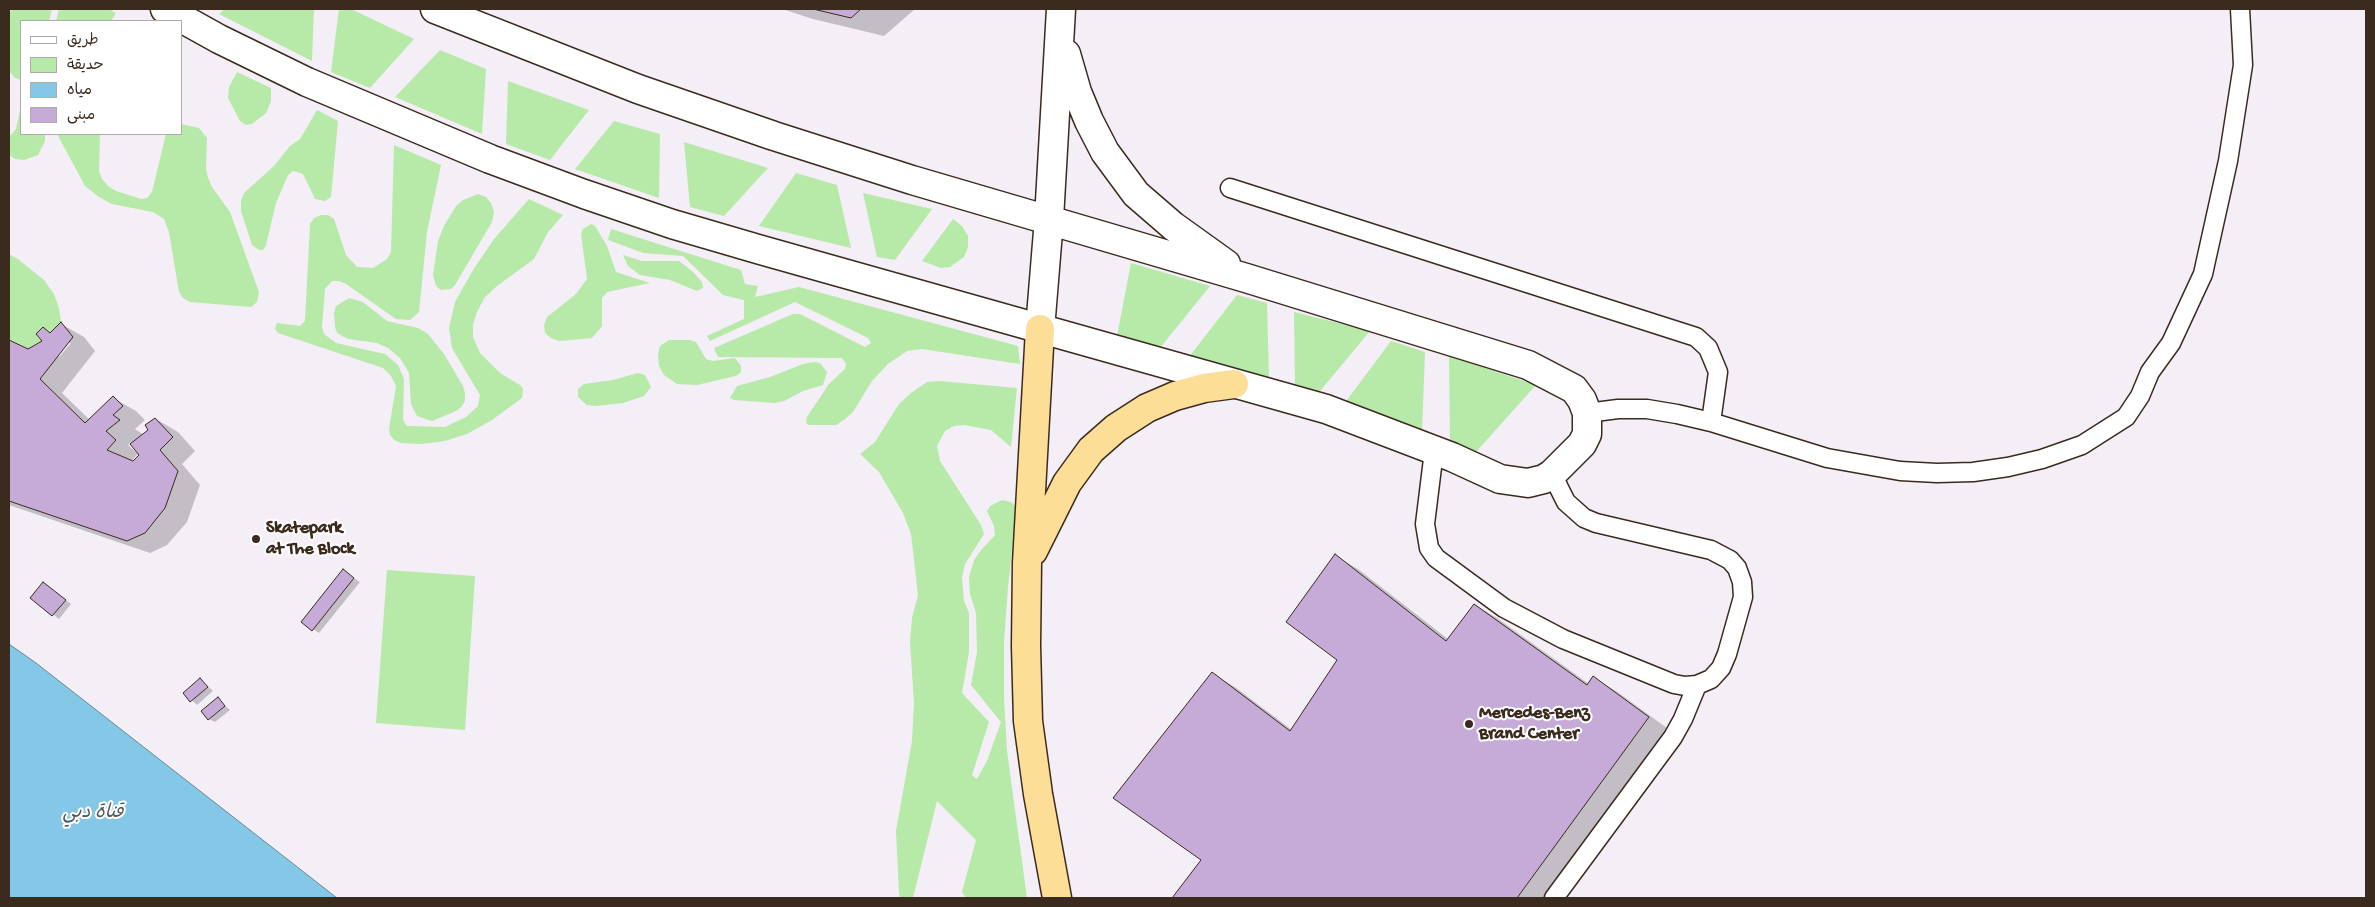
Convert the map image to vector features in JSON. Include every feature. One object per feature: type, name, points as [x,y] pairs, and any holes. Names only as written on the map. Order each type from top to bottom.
[{"type":"highway","points":[[1040,329],[1027,563],[1026,646],[1028,721],[1038,794],[1057,898]]},
{"type":"highway","points":[[1027,563],[1067,482],[1091,450],[1116,428],[1147,408],[1175,396],[1204,388],[1234,384]]},
{"type":"street","points":[[165,9],[219,39],[307,82],[490,159],[575,191],[672,224],[1326,409],[1434,450],[1500,479],[1514,483],[1528,483],[1544,479],[1552,474],[1582,444],[1587,434],[1587,413],[1582,400],[1574,389],[1528,365],[1050,219],[912,180],[765,133],[638,89],[435,9]]},
{"type":"street","points":[[1040,329],[1050,219],[1060,21]]},
{"type":"street","points":[[1060,21],[1077,92],[1105,152],[1136,194],[1173,226],[1246,278]]},
{"type":"lane","points":[[1587,413],[1618,409],[1647,409],[1711,422],[1827,458],[1863,466],[1937,473],[1981,471],[2042,459],[2082,445],[2126,417],[2140,396],[2150,372],[2171,343],[2203,274],[2228,161],[2243,65],[2240,9]]},
{"type":"lane","points":[[1230,188],[1696,337],[1708,348],[1718,372],[1711,422]]},
{"type":"lane","points":[[1434,450],[1425,524],[1429,548],[1436,558],[1476,589],[1540,628],[1674,684],[1685,686],[1697,685],[1711,679],[1721,668],[1727,654],[1743,597],[1742,582],[1738,568],[1730,560],[1711,550],[1596,523],[1584,518],[1566,502],[1552,474]]},
{"type":"lane","points":[[1554,898],[1673,737],[1683,720],[1697,685]]},
{"type":"green space","points":[[12,9],[52,9],[49,20],[20,20],[20,80],[15,78],[9,71],[9,14]]},
{"type":"green space","points":[[59,9],[109,9],[116,13],[112,20],[56,20]]},
{"type":"green space","points":[[225,9],[314,9],[312,61],[219,14]]},
{"type":"green space","points":[[339,9],[351,9],[414,39],[370,88],[331,72]]},
{"type":"green space","points":[[440,50],[486,69],[482,134],[395,97]]},
{"type":"green space","points":[[237,72],[271,88],[271,101],[266,113],[252,124],[246,125],[240,121],[228,98],[229,87]]},
{"type":"green space","points":[[508,81],[589,110],[550,160],[506,144]]},
{"type":"green space","points":[[20,110],[20,135],[45,135],[45,141],[38,155],[24,160],[15,159],[9,155],[9,137],[16,129]]},
{"type":"green space","points":[[317,110],[338,121],[331,197],[325,201],[315,199],[303,174],[293,171],[288,175],[276,203],[266,245],[263,250],[259,250],[252,245],[241,211],[241,201],[244,193],[274,166],[290,146],[300,139]]},
{"type":"green space","points":[[614,121],[660,134],[659,198],[575,169]]},
{"type":"green space","points":[[182,124],[199,128],[207,138],[206,169],[208,178],[212,187],[230,212],[259,292],[257,302],[251,307],[190,302],[183,298],[179,292],[169,232],[164,219],[153,212],[112,204],[85,186],[58,135],[100,135],[99,171],[102,179],[108,186],[116,191],[141,199],[147,198],[152,192],[166,135],[182,135]]},
{"type":"green space","points":[[684,142],[768,168],[724,216],[690,207]]},
{"type":"green space","points":[[394,145],[441,165],[427,232],[419,312],[410,320],[396,319],[346,284],[332,281],[325,289],[322,327],[324,334],[336,343],[385,354],[398,365],[404,379],[403,420],[407,426],[445,427],[466,417],[478,406],[480,395],[452,348],[449,328],[455,302],[473,270],[494,239],[529,199],[563,215],[548,232],[534,259],[485,297],[473,324],[473,337],[480,353],[500,373],[520,385],[523,389],[522,398],[492,420],[467,434],[445,441],[422,444],[401,443],[394,440],[390,435],[389,429],[396,386],[391,376],[383,368],[278,333],[275,329],[277,323],[300,326],[305,321],[310,224],[314,218],[328,215],[334,219],[346,255],[357,267],[373,268],[387,259],[391,252]]},
{"type":"green space","points":[[796,173],[837,185],[851,248],[759,226]]},
{"type":"green space","points":[[863,193],[932,209],[895,260],[877,257]]},
{"type":"green space","points":[[478,194],[486,197],[491,203],[494,212],[492,222],[455,285],[451,289],[441,290],[436,286],[433,275],[438,241],[444,226],[456,206],[463,200]]},
{"type":"green space","points":[[953,219],[962,226],[968,236],[968,247],[964,257],[950,267],[941,268],[922,261]]},
{"type":"green space","points":[[591,224],[595,226],[607,246],[616,272],[650,283],[607,292],[602,298],[602,326],[592,338],[559,341],[545,333],[544,325],[547,317],[576,294],[587,279],[581,234],[583,229]]},
{"type":"green space","points":[[611,229],[741,270],[745,284],[758,286],[755,297],[799,287],[1018,346],[1020,364],[922,349],[907,351],[888,364],[872,381],[853,412],[845,419],[836,425],[809,425],[806,423],[807,417],[829,384],[845,369],[846,364],[842,358],[718,357],[714,348],[793,314],[800,314],[865,347],[871,343],[868,338],[795,302],[710,341],[707,336],[744,319],[744,300],[723,295],[683,256],[643,253],[608,240]]},
{"type":"green space","points":[[9,254],[44,280],[54,294],[59,308],[61,322],[50,333],[43,328],[36,334],[42,341],[28,349],[9,340]]},
{"type":"green space","points":[[623,255],[642,261],[679,261],[702,282],[703,288],[697,291],[670,280],[640,275],[628,266]]},
{"type":"green space","points":[[1131,263],[1210,286],[1160,348],[1117,336]]},
{"type":"green space","points":[[1237,295],[1267,303],[1269,380],[1189,357]]},
{"type":"green space","points":[[349,298],[363,302],[387,321],[418,328],[428,334],[444,354],[463,386],[465,401],[461,407],[432,421],[417,416],[411,404],[409,373],[400,358],[388,348],[377,343],[348,339],[337,333],[334,313],[336,306]]},
{"type":"green space","points":[[1294,312],[1370,331],[1316,396],[1295,389]]},
{"type":"green space","points":[[669,340],[690,340],[696,342],[706,359],[713,361],[735,358],[741,366],[741,372],[736,376],[697,385],[677,384],[664,375],[659,366],[658,355],[660,346]]},
{"type":"green space","points":[[1391,341],[1425,352],[1422,431],[1344,404]]},
{"type":"green space","points":[[1449,356],[1536,385],[1475,453],[1450,442]]},
{"type":"green space","points":[[814,362],[820,363],[827,372],[823,385],[775,403],[734,400],[730,398],[737,386]]},
{"type":"green space","points":[[638,373],[645,375],[651,387],[644,396],[623,403],[596,406],[587,405],[578,397],[578,389],[584,384],[613,380]]},
{"type":"green space","points":[[939,381],[1017,388],[1011,447],[991,430],[964,425],[954,426],[945,431],[937,446],[940,461],[981,525],[984,534],[965,564],[962,577],[964,601],[969,613],[969,652],[962,693],[989,722],[972,775],[977,779],[987,761],[1001,722],[971,685],[977,652],[976,613],[970,594],[969,577],[974,560],[995,535],[994,526],[987,511],[990,506],[1002,500],[1011,502],[1017,508],[1004,643],[1004,699],[1007,751],[1027,898],[966,898],[962,892],[976,840],[937,801],[913,898],[900,898],[899,893],[896,831],[912,741],[914,703],[910,642],[912,618],[918,595],[911,534],[903,513],[879,472],[860,454],[875,442],[899,404],[927,382]]},
{"type":"green space","points":[[387,570],[475,576],[465,730],[376,723]]},
{"type":"water","name":"قناة دبي","points":[[9,644],[36,663],[337,898],[9,898]]},
{"type":"building","points":[[813,9],[861,9],[851,18]]},
{"type":"building","points":[[61,322],[73,337],[40,379],[85,423],[113,396],[123,406],[113,415],[120,420],[106,431],[116,440],[107,450],[133,461],[139,455],[130,444],[148,430],[145,425],[155,418],[173,437],[160,450],[178,471],[165,508],[145,533],[127,541],[9,501],[9,340],[28,349],[42,341],[36,334],[43,327],[50,333]]},
{"type":"building","name":"Mercedes-Benz Brand Center","points":[[1335,554],[1446,641],[1474,604],[1587,685],[1593,676],[1649,717],[1517,898],[1172,898],[1201,860],[1113,798],[1212,672],[1290,731],[1337,660],[1286,622]]},
{"type":"building","points":[[343,569],[354,578],[312,631],[301,622]]},
{"type":"building","points":[[43,582],[66,600],[52,616],[30,598]]},
{"type":"building","points":[[200,678],[208,687],[190,702],[183,693]]},
{"type":"building","points":[[218,697],[225,706],[208,720],[201,711]]},
{"type":"place","name":"Skatepark at The Block","points":[[256,539]]},
{"type":"place","name":"Mercedes-Benz Brand Center","points":[[1469,724]]}]
